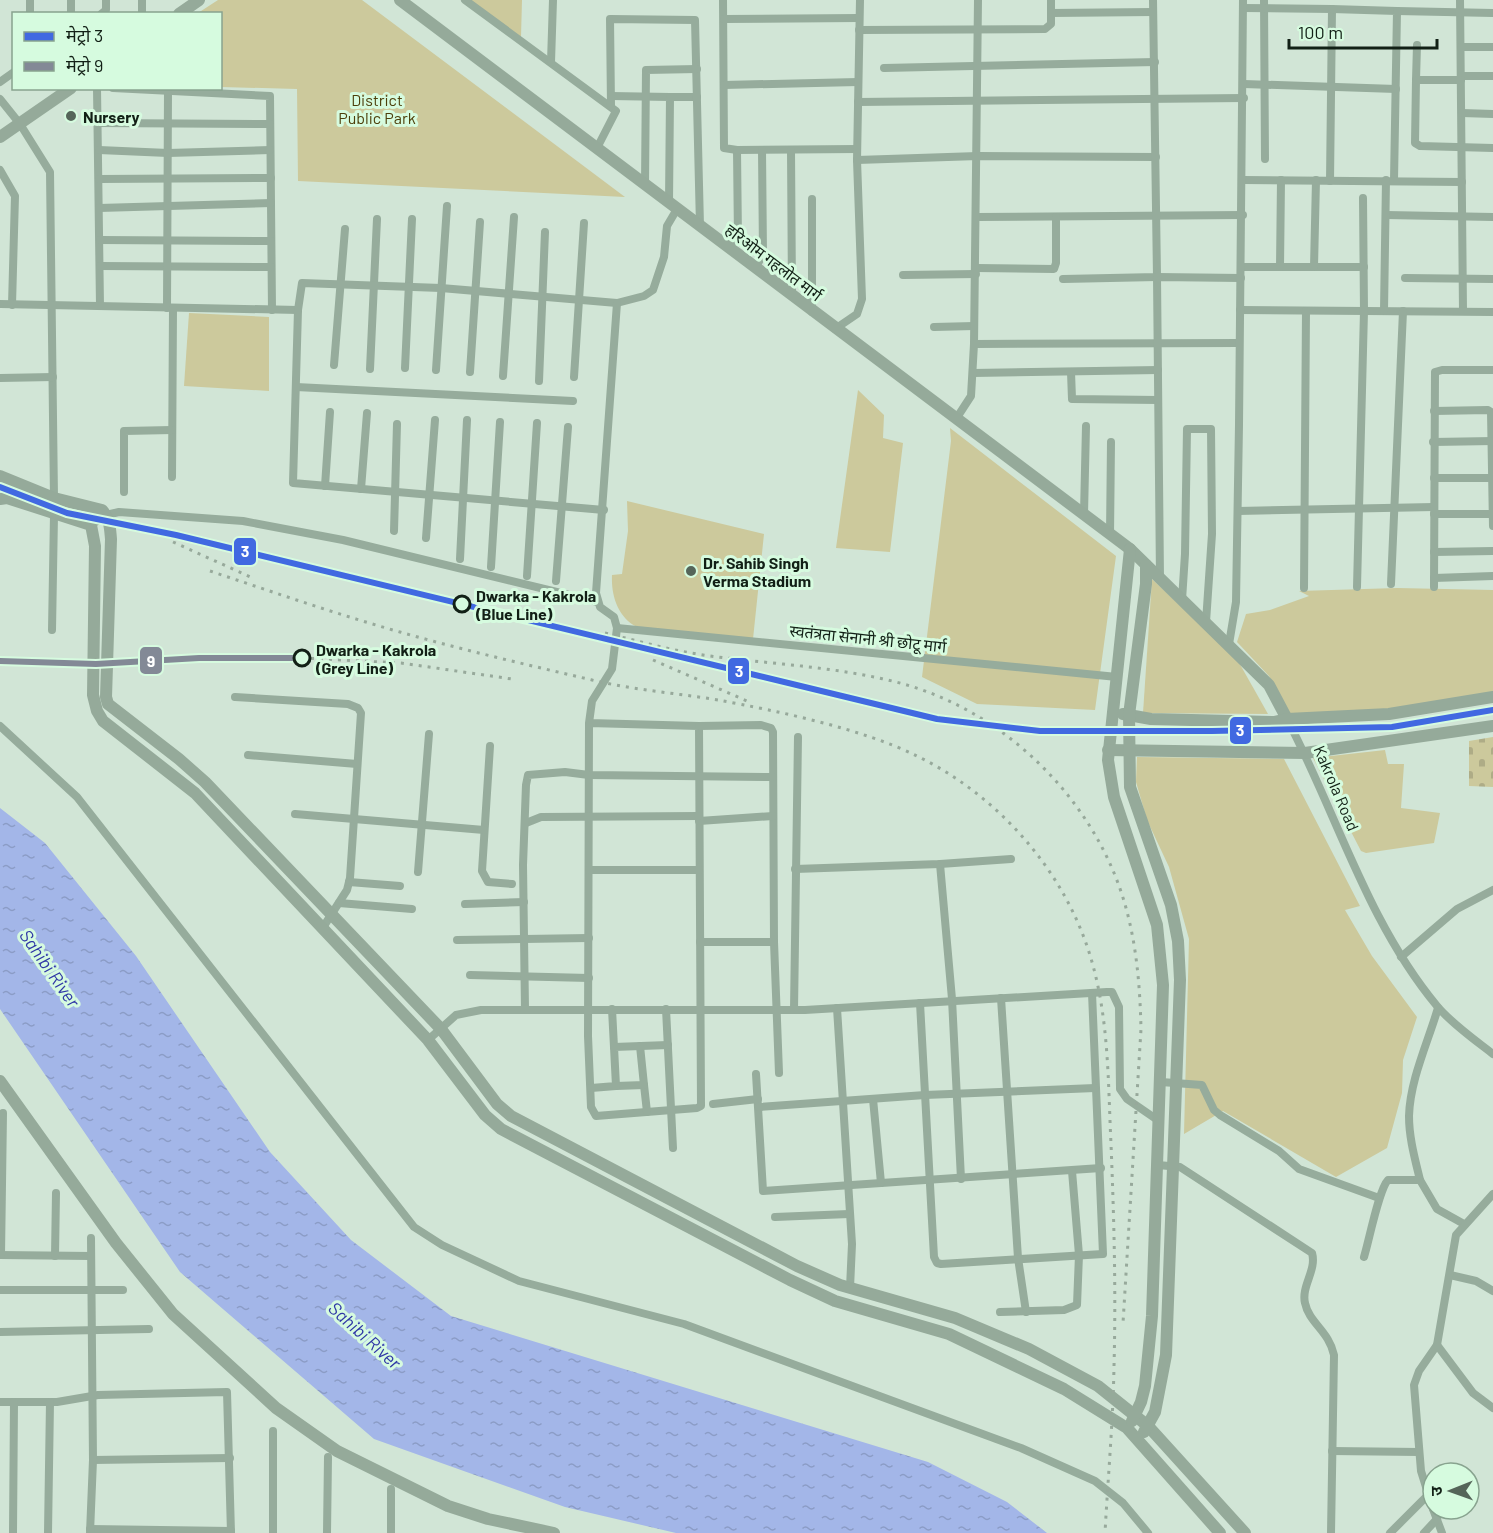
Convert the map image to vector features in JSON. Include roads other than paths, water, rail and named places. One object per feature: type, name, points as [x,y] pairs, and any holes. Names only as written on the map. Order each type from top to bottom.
[{"type":"street","points":[[182,12],[199,0]]},
{"type":"street","name":"हरिओम गहलोत मार्ग","points":[[400,0],[834,329],[1130,549]]},
{"type":"street","points":[[465,0],[616,111],[597,148]]},
{"type":"street","points":[[551,62],[554,0]]},
{"type":"street","points":[[723,0],[724,148],[738,150],[857,149]]},
{"type":"street","points":[[834,329],[857,314],[860,308],[857,149],[860,0]]},
{"type":"street","points":[[956,419],[971,396],[973,373],[978,156],[978,0]]},
{"type":"street","points":[[859,30],[978,32],[1048,29],[1051,24],[1051,0]]},
{"type":"street","points":[[1153,0],[1160,578]]},
{"type":"street","points":[[1460,0],[1463,312]]},
{"type":"street","points":[[1229,644],[1236,602],[1238,511],[1239,343],[1243,215],[1243,4],[1307,3],[1332,9],[1493,13]]},
{"type":"street","points":[[1264,4],[1265,159]]},
{"type":"street","points":[[1330,180],[1332,9]]},
{"type":"street","points":[[1384,311],[1386,215],[1396,89],[1397,11]]},
{"type":"street","points":[[1051,13],[1153,12]]},
{"type":"street","points":[[724,19],[859,18]]},
{"type":"street","points":[[610,106],[610,19],[695,20],[700,226]]},
{"type":"street","points":[[1416,45],[1415,143],[1420,146],[1493,148]]},
{"type":"street","points":[[1461,47],[1493,47]]},
{"type":"street","points":[[884,68],[1155,62]]},
{"type":"street","points":[[645,185],[646,70],[697,69]]},
{"type":"street","points":[[1416,80],[1493,76]]},
{"type":"street","points":[[724,85],[858,82]]},
{"type":"street","points":[[1244,84],[1396,89]]},
{"type":"street","points":[[0,138],[68,90]]},
{"type":"street","points":[[97,90],[100,306]]},
{"type":"street","points":[[150,90],[270,96],[272,310]]},
{"type":"street","points":[[168,91],[167,266],[170,308],[172,477]]},
{"type":"street","points":[[610,96],[697,97]]},
{"type":"street","points":[[604,510],[293,483],[298,310],[302,283],[441,288],[617,303],[644,296],[653,290],[664,256],[667,226],[673,206],[670,97]]},
{"type":"street","points":[[858,102],[1244,98]]},
{"type":"street","points":[[0,99],[20,124],[50,172],[54,498]]},
{"type":"street","points":[[1462,113],[1493,114]]},
{"type":"street","points":[[98,123],[270,124]]},
{"type":"street","points":[[99,150],[168,153],[270,150]]},
{"type":"street","points":[[729,248],[738,240],[738,150]]},
{"type":"street","points":[[755,268],[763,255],[762,150]]},
{"type":"street","points":[[791,150],[792,296]]},
{"type":"street","points":[[857,160],[978,156],[1156,157]]},
{"type":"street","points":[[0,170],[15,196],[12,305]]},
{"type":"street","points":[[99,179],[271,178]]},
{"type":"street","points":[[1243,180],[1462,182]]},
{"type":"street","points":[[1280,267],[1281,180]]},
{"type":"street","points":[[1314,267],[1316,180]]},
{"type":"street","points":[[1357,587],[1364,311],[1363,198]]},
{"type":"street","points":[[812,199],[812,312]]},
{"type":"street","points":[[99,208],[271,203]]},
{"type":"street","points":[[436,370],[447,206]]},
{"type":"street","points":[[977,217],[1243,215]]},
{"type":"street","points":[[1386,215],[1493,217]]},
{"type":"street","points":[[503,376],[514,217]]},
{"type":"street","points":[[903,275],[1054,269],[1056,217]]},
{"type":"street","points":[[370,369],[377,219]]},
{"type":"street","points":[[405,368],[407,286],[412,219]]},
{"type":"street","points":[[470,372],[480,222]]},
{"type":"street","points":[[574,377],[577,300],[584,223]]},
{"type":"street","points":[[333,365],[342,286],[345,229]]},
{"type":"street","points":[[538,381],[544,232]]},
{"type":"street","points":[[100,240],[271,241]]},
{"type":"street","points":[[100,266],[271,267]]},
{"type":"street","points":[[1241,267],[1364,267]]},
{"type":"street","points":[[1064,279],[1241,278]]},
{"type":"street","points":[[1405,278],[1493,279]]},
{"type":"street","points":[[598,603],[596,593],[604,510],[617,303]]},
{"type":"street","points":[[0,304],[298,310]]},
{"type":"street","points":[[1240,310],[1493,312]]},
{"type":"street","points":[[1304,588],[1306,311]]},
{"type":"street","points":[[1391,584],[1403,311]]},
{"type":"street","points":[[934,327],[974,326]]},
{"type":"street","points":[[974,344],[1239,343]]},
{"type":"street","points":[[973,373],[1158,370]]},
{"type":"street","points":[[1493,370],[1435,372],[1433,442],[1434,582],[1493,576]]},
{"type":"street","points":[[1071,372],[1072,399],[1158,400]]},
{"type":"street","points":[[0,378],[53,377]]},
{"type":"street","points":[[296,387],[573,401]]},
{"type":"street","points":[[1434,411],[1490,410],[1493,526]]},
{"type":"street","points":[[325,486],[330,412]]},
{"type":"street","points":[[361,489],[367,413]]},
{"type":"street","points":[[426,538],[435,420]]},
{"type":"street","points":[[460,559],[467,420]]},
{"type":"street","points":[[491,567],[497,501],[500,422]]},
{"type":"street","points":[[527,576],[537,423]]},
{"type":"street","points":[[394,531],[393,492],[397,424]]},
{"type":"street","points":[[1084,514],[1086,426]]},
{"type":"street","points":[[556,581],[568,427]]},
{"type":"street","points":[[1182,600],[1187,429],[1211,429],[1212,534],[1206,622]]},
{"type":"street","points":[[124,492],[124,431],[172,430]]},
{"type":"street","points":[[1433,442],[1492,441]]},
{"type":"street","points":[[1110,535],[1111,442]]},
{"type":"street","points":[[0,476],[54,498],[102,510],[106,514],[110,524],[111,540],[106,697],[108,704],[196,774],[336,909],[441,1029],[498,1104],[520,1122],[797,1266],[850,1288],[955,1318],[1029,1349],[1098,1386],[1148,1426],[1245,1533]]},
{"type":"street","points":[[1434,478],[1492,478]]},
{"type":"street","points":[[0,499],[7,498],[54,515],[91,525]]},
{"type":"street","points":[[1238,511],[1394,507],[1493,514]]},
{"type":"street","points":[[91,525],[106,514],[119,512],[243,521],[343,540],[598,603],[614,617],[617,628],[612,669],[592,701],[589,723],[591,1107],[596,1116],[671,1111],[701,1106],[699,726]]},
{"type":"street","points":[[52,630],[54,515]]},
{"type":"street","points":[[91,525],[95,546],[93,695],[97,711],[103,721],[195,794],[429,1040],[485,1115],[521,1142],[790,1281],[835,1301],[949,1334],[1064,1389],[1127,1428],[1220,1533]]},
{"type":"street","points":[[1127,1428],[1136,1415],[1145,1386],[1152,1316],[1163,985],[1161,946],[1153,907],[1109,779],[1108,750],[1130,549]]},
{"type":"street","name":"Kakrola Road","points":[[1130,549],[1269,685],[1305,753],[1348,856],[1401,957],[1438,1008],[1493,1054]]},
{"type":"street","points":[[1434,552],[1493,551]]},
{"type":"street","points":[[1138,1439],[1148,1426],[1159,1398],[1166,1355],[1180,980],[1178,941],[1171,905],[1130,788],[1129,715],[1146,584],[1146,565]]},
{"type":"street","points":[[93,623],[109,623]]},
{"type":"street","name":"स्वतंत्रता सेनानी श्री छोटू मार्ग","points":[[617,628],[1117,677]]},
{"type":"street","points":[[235,697],[348,704],[358,708],[361,713],[350,882],[322,929]]},
{"type":"street","points":[[1113,712],[1151,719],[1274,722],[1287,719],[1389,714],[1493,697]]},
{"type":"street","points":[[589,723],[761,725],[771,728],[774,942],[779,1072]]},
{"type":"street","points":[[0,726],[77,797],[414,1227],[442,1245],[519,1281],[684,1324],[1021,1448],[1095,1481],[1123,1503],[1148,1533]]},
{"type":"street","points":[[1108,750],[1305,753],[1493,726]]},
{"type":"street","points":[[418,872],[429,734]]},
{"type":"street","points":[[794,1010],[798,737]]},
{"type":"street","points":[[490,746],[483,877],[496,884],[512,884]]},
{"type":"street","points":[[248,755],[357,764]]},
{"type":"street","points":[[525,1010],[525,785],[528,775],[566,772],[589,775],[773,777]]},
{"type":"street","points":[[295,814],[484,830]]},
{"type":"street","points":[[526,823],[541,817],[773,816]]},
{"type":"street","points":[[795,868],[940,864],[1011,859]]},
{"type":"street","points":[[940,864],[952,999],[961,1179]]},
{"type":"street","points":[[589,870],[699,870]]},
{"type":"street","points":[[350,882],[400,886]]},
{"type":"street","points":[[1401,957],[1457,909],[1493,890]]},
{"type":"street","points":[[465,904],[524,902]]},
{"type":"street","points":[[336,909],[412,909]]},
{"type":"street","points":[[457,940],[589,938]]},
{"type":"street","points":[[700,942],[774,942]]},
{"type":"street","points":[[470,975],[589,978]]},
{"type":"street","points":[[429,1040],[456,1015],[468,1011],[794,1010],[952,999],[1113,992],[1117,998],[1119,1081],[1122,1095],[1159,1121]]},
{"type":"street","points":[[920,1003],[934,1257],[937,1263],[1103,1254],[1092,993]]},
{"type":"street","points":[[1001,998],[1018,1258],[1026,1312]]},
{"type":"street","points":[[837,1008],[852,1244],[850,1288]]},
{"type":"street","points":[[1438,1008],[1413,1093],[1409,1114],[1410,1138],[1420,1180],[1437,1209],[1464,1224]]},
{"type":"street","points":[[612,1009],[616,1086]]},
{"type":"street","points":[[666,1009],[673,1148]]},
{"type":"street","points":[[614,1047],[668,1045]]},
{"type":"street","points":[[640,1046],[647,1112]]},
{"type":"street","points":[[756,1074],[763,1191],[847,1184],[1013,1176],[1101,1168]]},
{"type":"street","points":[[0,1082],[116,1243],[173,1314],[276,1408],[337,1451],[448,1506],[488,1519],[554,1533]]},
{"type":"street","points":[[1161,1082],[1202,1085],[1214,1110],[1279,1151],[1299,1169],[1379,1198]]},
{"type":"street","points":[[591,1088],[644,1085]]},
{"type":"street","points":[[713,1104],[842,1102],[925,1095],[958,1096],[1095,1088]]},
{"type":"street","points":[[873,1099],[881,1183]]},
{"type":"street","points":[[3,1113],[1,1255],[91,1256]]},
{"type":"street","points":[[1158,1166],[1180,1167],[1312,1253],[1313,1264],[1304,1295],[1308,1313],[1329,1338],[1334,1355],[1331,1533]]},
{"type":"street","points":[[1000,1312],[1065,1310],[1077,1305],[1079,1255],[1072,1171]]},
{"type":"street","points":[[1364,1257],[1375,1223],[1379,1198],[1388,1180],[1420,1180]]},
{"type":"street","points":[[55,1256],[56,1193]]},
{"type":"street","points":[[1421,1471],[1414,1385],[1419,1371],[1437,1345],[1456,1235],[1493,1194]]},
{"type":"street","points":[[775,1217],[849,1215]]},
{"type":"street","points":[[0,1402],[50,1402],[92,1396],[225,1390],[228,1397],[231,1532],[90,1531],[93,1460],[92,1396],[92,1331],[93,1290],[91,1238]]},
{"type":"street","points":[[1450,1275],[1476,1281],[1493,1291]]},
{"type":"street","points":[[0,1290],[123,1290]]},
{"type":"street","points":[[0,1332],[149,1329]]},
{"type":"street","points":[[1437,1345],[1473,1393],[1493,1408]]},
{"type":"street","points":[[13,1533],[14,1402]]},
{"type":"street","points":[[48,1533],[50,1402]]},
{"type":"street","points":[[273,1431],[273,1533]]},
{"type":"street","points":[[1332,1451],[1419,1452]]},
{"type":"street","points":[[327,1533],[328,1457]]},
{"type":"street","points":[[93,1460],[230,1458]]},
{"type":"street","points":[[391,1489],[391,1533]]},
{"type":"street","points":[[1390,1533],[1421,1502]]},
{"type":"street","points":[[1424,1533],[1435,1521]]},
{"type":"water","name":"Sahibi River","points":[[0,808],[45,843],[136,956],[270,1152],[351,1240],[451,1316],[928,1462],[1007,1502],[1047,1533],[676,1533],[565,1507],[374,1439],[180,1272],[0,1009]]},
{"type":"railway","points":[[173,542],[255,579]]},
{"type":"railway","points":[[210,571],[352,618],[472,651],[608,683],[767,710],[872,737],[917,756],[947,773],[1002,815],[1047,868],[1066,898],[1081,929],[1092,962],[1102,1007],[1108,1075],[1115,1310],[1113,1408],[1105,1533]]},
{"type":"railway","points":[[605,633],[703,655],[872,677],[936,695],[973,714],[1009,737],[1041,765],[1069,797],[1093,831],[1112,869],[1126,908],[1137,968],[1141,1029],[1123,1323]]},
{"type":"railway","points":[[302,658],[401,663],[512,679]]},
{"type":"railway","points":[[653,660],[747,701]]},
{"type":"metro line","name":"3","points":[[0,487],[67,513],[176,535],[937,719],[1040,731],[1212,731],[1392,727],[1493,710]]},
{"type":"metro line","name":"9","points":[[0,661],[96,664],[199,658],[302,658]]},
{"type":"place","name":"Nursery","points":[[71,116]]},
{"type":"place","name":"Dr. Sahib Singh Verma Stadium","points":[[691,571]]},
{"type":"place","name":"Dwarka - Kakrola (Blue Line)","points":[[462,604]]},
{"type":"place","name":"Dwarka - Kakrola (Grey Line)","points":[[302,658]]},
{"type":"park label","name":"District Public Park","points":[[377,108]]}]
